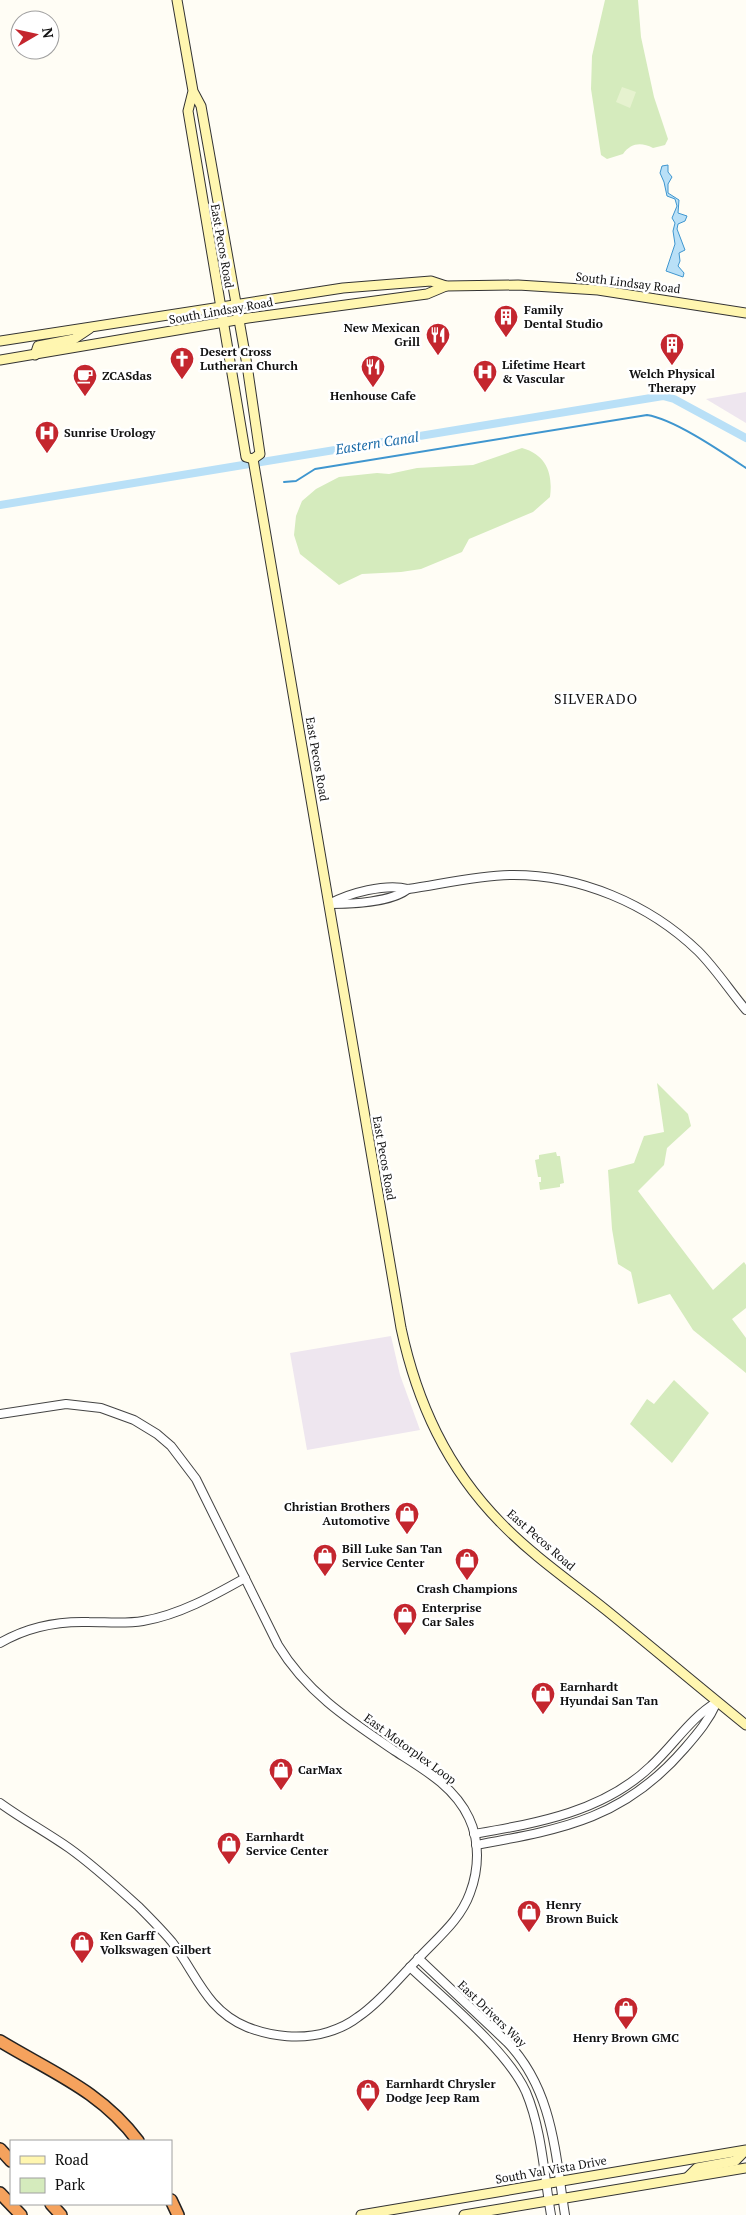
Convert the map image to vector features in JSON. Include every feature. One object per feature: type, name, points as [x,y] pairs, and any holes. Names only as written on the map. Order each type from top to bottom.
[{"type":"highway","points":[[0,2041],[79,2086],[106,2106],[137,2140]]},
{"type":"highway","points":[[0,2149],[10,2160]]},
{"type":"highway","points":[[0,2193],[10,2203]]},
{"type":"highway","points":[[172,2202],[178,2215]]},
{"type":"highway","points":[[11,2205],[21,2215]]},
{"type":"highway","points":[[52,2205],[62,2215]]},
{"type":"main road","name":"East Pecos Road","points":[[178,0],[192,90],[188,110],[222,323],[246,457],[254,464],[400,1328],[412,1374],[433,1427],[464,1480],[501,1523],[746,1726]]},
{"type":"main road","name":"East Pecos Road","points":[[192,90],[201,106],[239,320],[260,454],[254,464]]},
{"type":"main road","name":"South Lindsay Road","points":[[0,341],[220,306],[371,285],[431,281],[446,286],[518,286],[598,290],[746,313]]},
{"type":"main road","name":"South Lindsay Road","points":[[0,360],[239,320],[427,294],[446,286]]},
{"type":"main road","points":[[35,354],[38,346],[74,338],[94,326]]},
{"type":"main road","points":[[688,2177],[697,2168],[735,2161],[745,2150]]},
{"type":"main road","name":"South Val Vista Drive","points":[[361,2215],[745,2150]]},
{"type":"main road","points":[[464,2215],[746,2168]]},
{"type":"street","points":[[329,904],[348,904],[400,895],[408,889],[490,876],[524,875],[568,881],[610,894],[650,913],[670,927],[699,952],[746,1010]]},
{"type":"street","name":"East Motorplex Loop","points":[[0,1414],[50,1406],[83,1405],[118,1413],[157,1434],[171,1446],[190,1469],[278,1645],[294,1671],[331,1706],[444,1784],[461,1804],[474,1834],[476,1845],[475,1876],[465,1905],[448,1928],[359,2017],[328,2032],[287,2036],[249,2028],[221,2011],[210,2001],[172,1943],[140,1908],[69,1848],[0,1803]]},
{"type":"street","points":[[0,1643],[28,1630],[52,1624],[80,1622],[129,1623],[164,1616],[187,1608],[245,1578]]},
{"type":"street","points":[[474,1834],[549,1820],[576,1811],[612,1793],[650,1767],[701,1711],[717,1702]]},
{"type":"street","points":[[476,1845],[556,1830],[604,1813],[621,1803],[645,1786],[674,1761],[710,1718],[717,1702]]},
{"type":"street","name":"East Drivers Way","points":[[418,1958],[518,2053],[533,2075],[545,2102],[565,2215]]},
{"type":"street","name":"East Drivers Way","points":[[410,1967],[510,2066],[526,2092],[536,2123],[551,2215]]},
{"type":"street","points":[[497,2052],[507,2042]]},
{"type":"shaded area","points":[[746,392],[746,423],[706,399]]},
{"type":"shaded area","points":[[391,1336],[400,1375],[420,1430],[307,1450],[290,1353]]},
{"type":"green space","points":[[605,0],[638,0],[641,37],[654,97],[668,139],[665,145],[653,148],[640,144],[629,148],[623,154],[607,159],[601,155],[591,89],[592,56]]},
{"type":"green space","points":[[622,87],[636,92],[630,108],[616,102]]},
{"type":"green space","points":[[522,448],[537,455],[546,466],[549,473],[550,497],[533,512],[469,539],[462,552],[421,569],[362,574],[339,585],[300,554],[294,535],[296,516],[302,501],[316,489],[339,477],[377,473],[389,474],[417,468],[473,465]]},
{"type":"green space","points":[[657,1083],[688,1114],[691,1126],[667,1148],[664,1165],[638,1191],[713,1290],[744,1262],[746,1265],[746,1308],[732,1319],[746,1338],[746,1373],[693,1330],[670,1294],[638,1304],[631,1272],[618,1264],[612,1229],[608,1170],[634,1163],[644,1136],[664,1132]]},
{"type":"green space","points":[[556,1152],[557,1156],[560,1156],[564,1183],[560,1184],[560,1187],[540,1190],[539,1182],[541,1182],[541,1177],[538,1177],[535,1160],[539,1159],[539,1155]]},
{"type":"green space","points":[[674,1380],[709,1413],[672,1463],[630,1424],[647,1399],[654,1404]]},
{"type":"water","points":[[668,165],[668,172],[672,177],[668,184],[668,193],[679,200],[678,213],[687,216],[685,221],[678,224],[677,229],[685,250],[679,253],[680,261],[678,266],[684,273],[683,277],[666,271],[675,244],[673,231],[675,223],[672,218],[677,206],[675,199],[667,196],[660,173],[662,166]]},
{"type":"waterway","name":"Eastern Canal","points":[[0,505],[663,396],[674,399],[746,438]]},
{"type":"waterway","points":[[284,482],[296,481],[315,469],[647,415],[684,429],[746,468]]},
{"type":"place","name":"Family Dental Studio","points":[[506,338]]},
{"type":"place","name":"New Mexican Grill","points":[[438,356]]},
{"type":"place","name":"Welch Physical Therapy","points":[[672,366]]},
{"type":"place","name":"Desert Cross Lutheran Church","points":[[182,380]]},
{"type":"place","name":"Henhouse Cafe","points":[[373,388]]},
{"type":"place","name":"Lifetime Heart & Vascular","points":[[485,393]]},
{"type":"place","name":"ZCASdas","points":[[85,397]]},
{"type":"place","name":"Sunrise Urology","points":[[47,454]]},
{"type":"place","name":"Christian Brothers Automotive","points":[[407,1535]]},
{"type":"place","name":"Bill Luke San Tan Service Center","points":[[325,1577]]},
{"type":"place","name":"Crash Champions","points":[[467,1581]]},
{"type":"place","name":"Enterprise Car Sales","points":[[405,1636]]},
{"type":"place","name":"Earnhardt Hyundai San Tan","points":[[543,1715]]},
{"type":"place","name":"CarMax","points":[[281,1791]]},
{"type":"place","name":"Earnhardt Service Center","points":[[229,1865]]},
{"type":"place","name":"Henry Brown Buick","points":[[529,1933]]},
{"type":"place","name":"Ken Garff Volkswagen Gilbert","points":[[82,1964]]},
{"type":"place","name":"Henry Brown GMC","points":[[626,2030]]},
{"type":"place","name":"Earnhardt Chrysler Dodge Jeep Ram","points":[[368,2112]]},
{"type":"district","name":"SILVERADO","points":[[596,699]]}]
